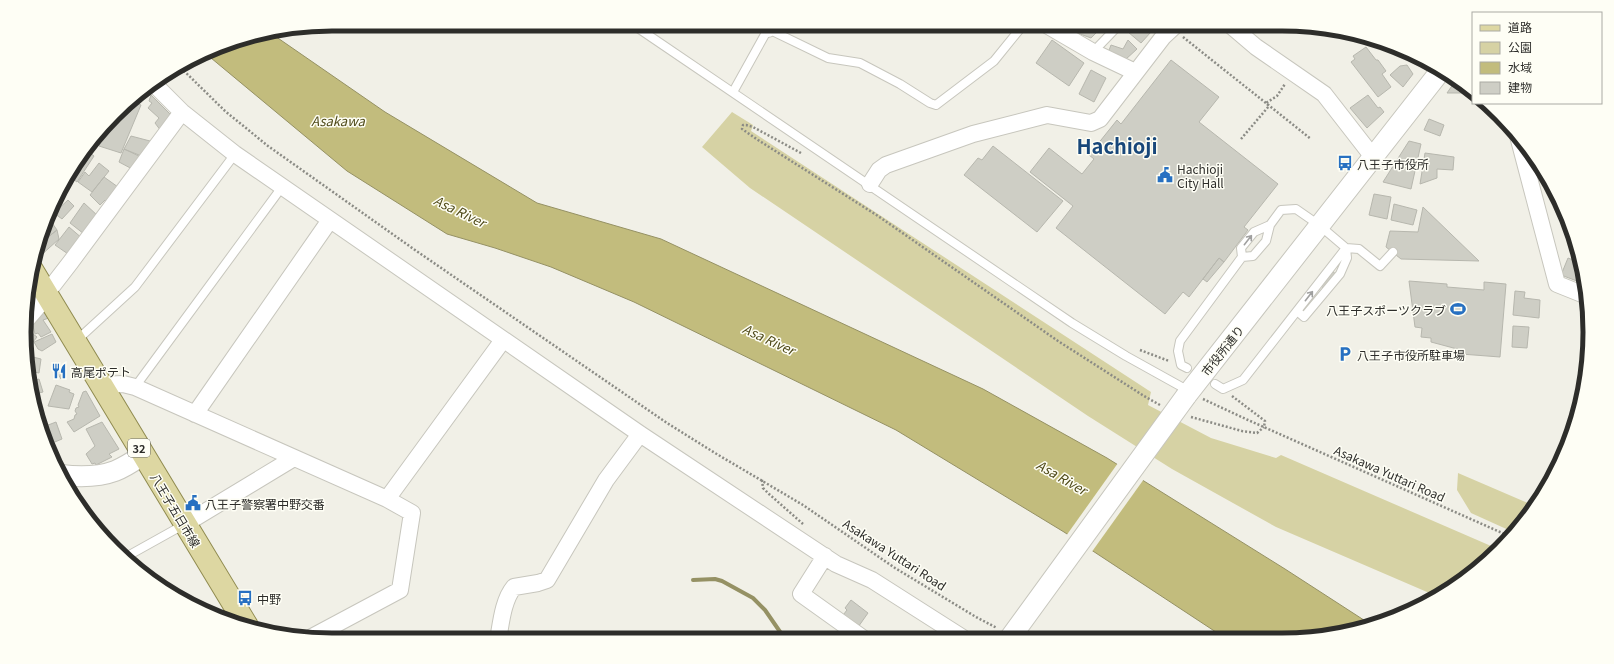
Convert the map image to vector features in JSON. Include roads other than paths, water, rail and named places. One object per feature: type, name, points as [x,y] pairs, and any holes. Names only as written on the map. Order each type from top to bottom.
[{"type":"main road","name":"八王子五日市線","points":[[36,278],[243,620]]},
{"type":"street","points":[[1062,31],[1093,52],[1135,72]]},
{"type":"street","points":[[870,184],[879,170],[886,165],[973,134],[1001,126],[1047,115],[1091,123],[1100,118],[1169,31]]},
{"type":"street","points":[[1238,31],[1256,46],[1324,94],[1373,157]]},
{"type":"street","name":"市役所通り","points":[[1005,633],[1192,401],[1319,226],[1438,75]]},
{"type":"street","points":[[157,87],[182,112],[235,154],[640,434],[836,564],[872,580],[955,633]]},
{"type":"street","points":[[32,312],[182,112]]},
{"type":"street","points":[[1521,149],[1532,204],[1549,270],[1557,284],[1580,293]]},
{"type":"street","points":[[195,414],[330,220]]},
{"type":"street","points":[[386,499],[503,340]]},
{"type":"street","points":[[101,385],[123,384],[135,386],[386,499],[412,513],[400,590],[321,632]]},
{"type":"street","points":[[499,633],[510,591],[514,587],[538,584],[547,580],[606,480],[640,434]]},
{"type":"street","points":[[68,476],[115,471],[143,455]]},
{"type":"street","points":[[185,524],[294,458]]},
{"type":"street","points":[[825,556],[801,594],[856,633]]},
{"type":"lane","points":[[642,31],[1072,322],[1126,356],[1192,401]]},
{"type":"lane","points":[[733,92],[764,31]]},
{"type":"lane","points":[[776,31],[828,58],[860,63],[936,105],[994,61],[1018,31]]},
{"type":"lane","points":[[1093,52],[1113,31]]},
{"type":"lane","points":[[76,342],[135,287],[235,154]]},
{"type":"lane","points":[[135,386],[282,187]]},
{"type":"lane","points":[[1242,257],[1253,256],[1266,241],[1270,225],[1281,210],[1296,209],[1346,248],[1359,249],[1380,266],[1393,252]]},
{"type":"lane","points":[[1184,367],[1178,351],[1180,341],[1242,257],[1242,248],[1254,232],[1270,225]]},
{"type":"lane","points":[[1215,384],[1223,389],[1243,380],[1346,248]]},
{"type":"lane","points":[[1297,311],[1304,317],[1340,274],[1346,258],[1346,248]]},
{"type":"lane","points":[[130,555],[185,524]]},
{"type":"water","points":[[276,37],[385,112],[537,203],[661,239],[983,389],[1107,458],[1366,621],[1341,627],[1302,632],[1217,633],[1064,532],[896,430],[634,302],[551,267],[447,234],[347,171],[210,57],[254,41]]},
{"type":"waterway","points":[[693,580],[715,579],[722,581],[753,598],[765,610],[781,633]]},
{"type":"place","name":"八王子市役所","points":[[1345,163]]},
{"type":"place","name":"Hachioji City Hall","points":[[1165,175]]},
{"type":"place","name":"八王子スポーツクラブ","points":[[1458,309]]},
{"type":"place","name":"八王子市役所駐車場","points":[[1345,354]]},
{"type":"place","name":"高尾ポテト","points":[[59,371]]},
{"type":"place","name":"八王子警察署中野交番","points":[[193,503]]},
{"type":"place","name":"中野","points":[[245,598]]},
{"type":"district","name":"Hachioji","points":[[1117,145]]},
{"type":"water label","name":"Asakawa","points":[[338,120]]},
{"type":"water label","name":"Asa River","points":[[460,211]]},
{"type":"water label","name":"Asa River","points":[[769,339]]},
{"type":"water label","name":"Asa River","points":[[1062,477]]}]
